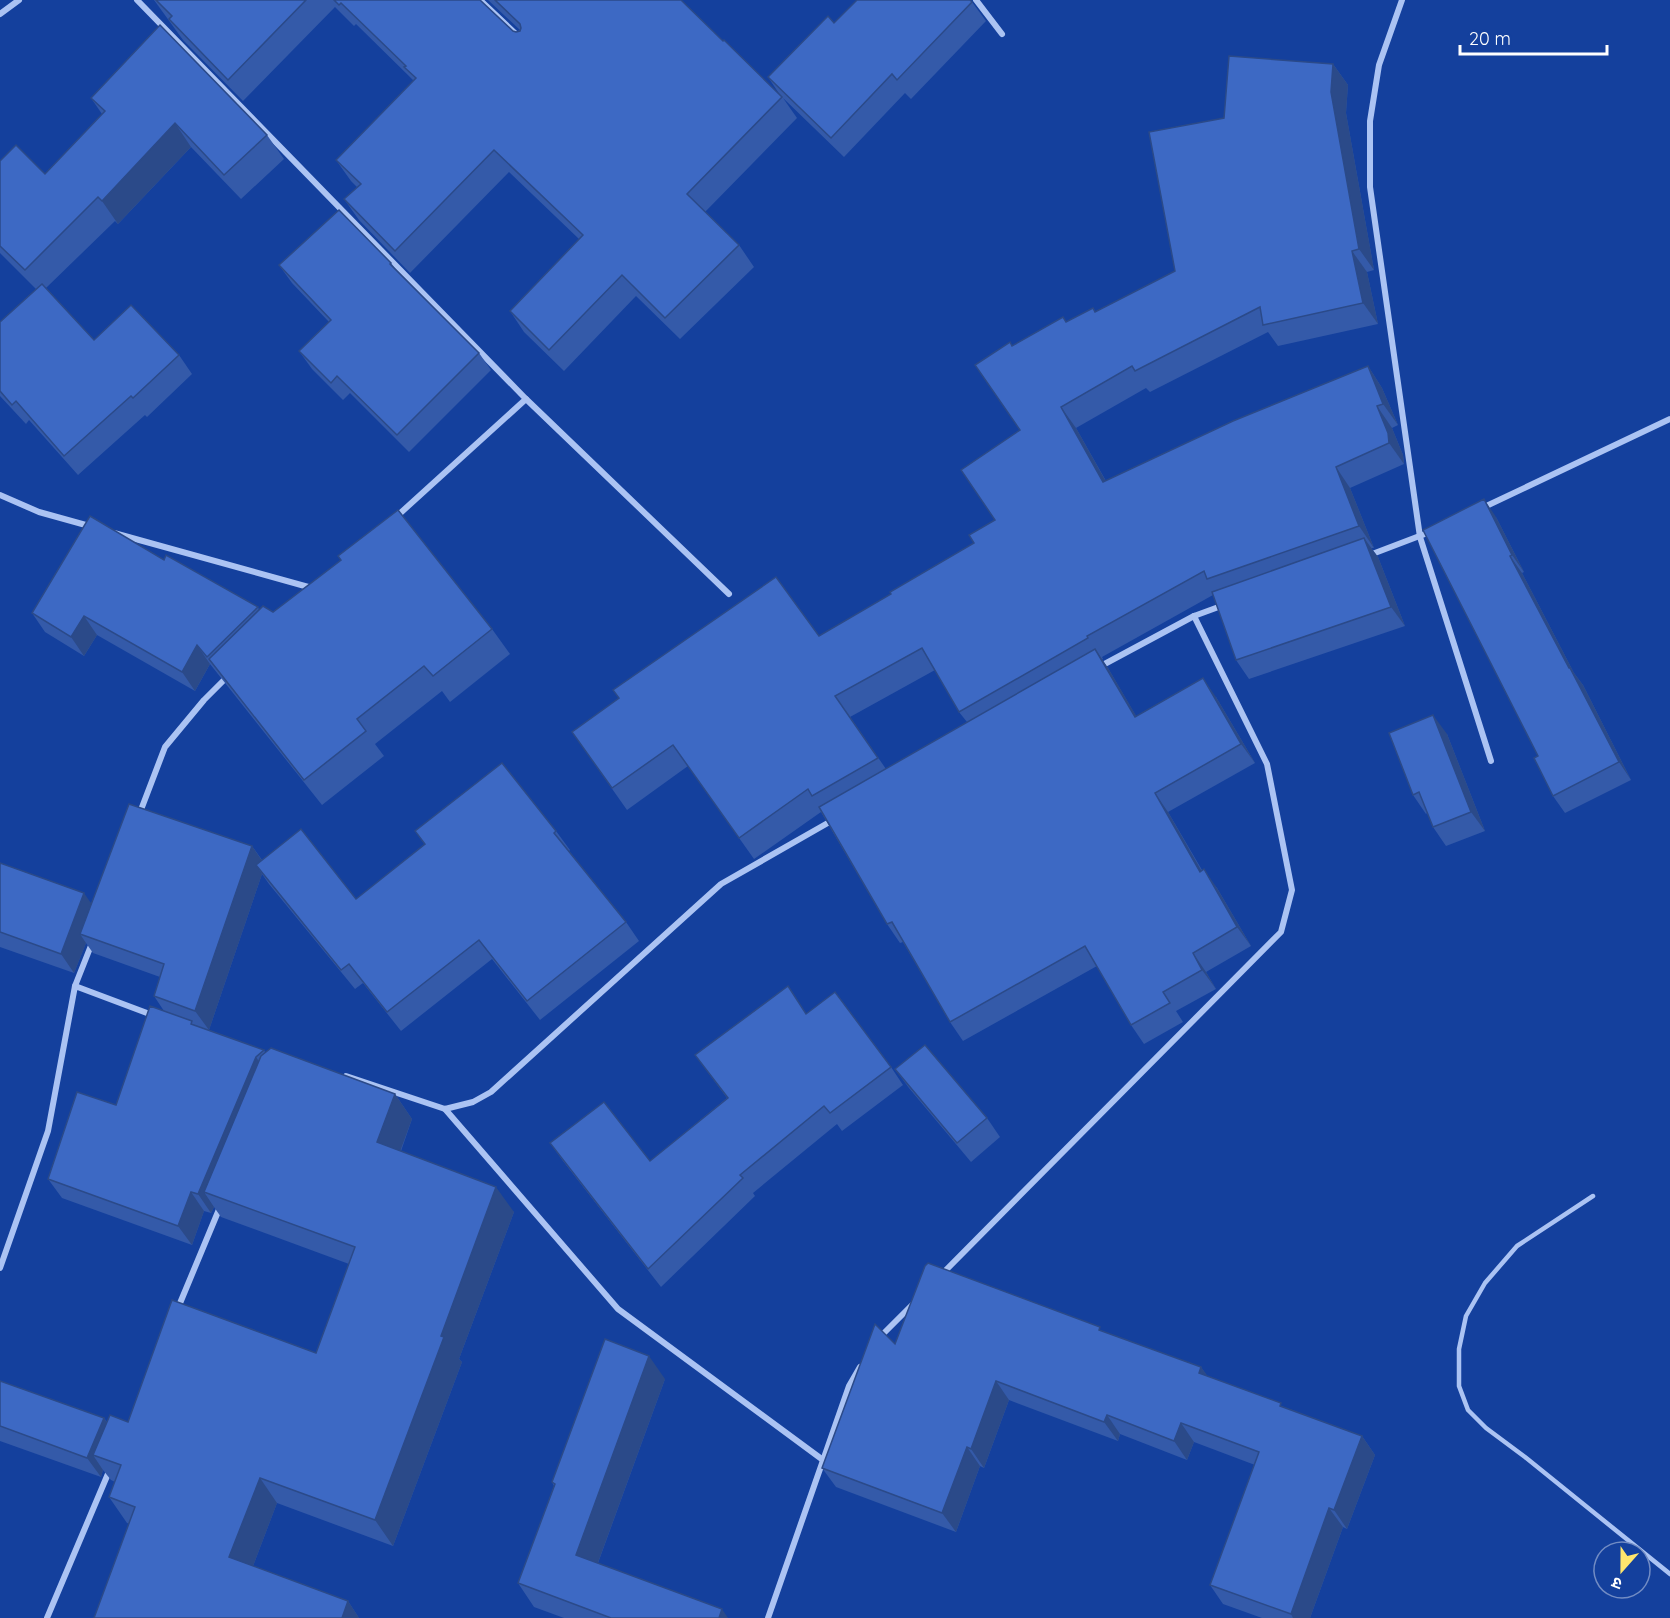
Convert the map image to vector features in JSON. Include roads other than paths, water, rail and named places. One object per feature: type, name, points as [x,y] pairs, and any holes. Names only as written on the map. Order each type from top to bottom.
[{"type":"street","points":[[0,14],[19,0]]},
{"type":"street","points":[[137,0],[526,399],[729,594]]},
{"type":"street","points":[[480,0],[523,40]]},
{"type":"street","points":[[976,0],[1002,34]]},
{"type":"street","points":[[1402,0],[1379,65],[1370,121],[1370,187],[1420,537],[1491,760]]},
{"type":"street","points":[[386,526],[526,399]]},
{"type":"street","points":[[1472,513],[1670,419]]},
{"type":"street","points":[[0,495],[39,512],[316,589],[308,597]]},
{"type":"street","points":[[1363,557],[1441,527]]},
{"type":"street","points":[[1097,669],[1194,616],[1228,604]]},
{"type":"street","points":[[939,1277],[1281,932],[1292,890],[1268,764],[1194,616]]},
{"type":"street","points":[[136,823],[165,747],[204,700],[236,669]]},
{"type":"street","points":[[445,1109],[473,1102],[491,1092],[721,884],[843,814]]},
{"type":"street","points":[[0,1269],[48,1131],[75,986],[96,932]]},
{"type":"street","points":[[75,986],[161,1018]]},
{"type":"street","points":[[343,1075],[445,1109],[618,1309],[823,1460]]},
{"type":"street","points":[[177,1309],[223,1199]]},
{"type":"street","points":[[873,1344],[923,1293]]},
{"type":"street","points":[[768,1618],[849,1386],[863,1361]]},
{"type":"street","points":[[47,1618],[112,1464]]},
{"type":"lane","points":[[1593,1196],[1517,1246],[1485,1283],[1466,1316],[1460,1349],[1459,1386],[1468,1410],[1486,1428],[1670,1574]]}]
